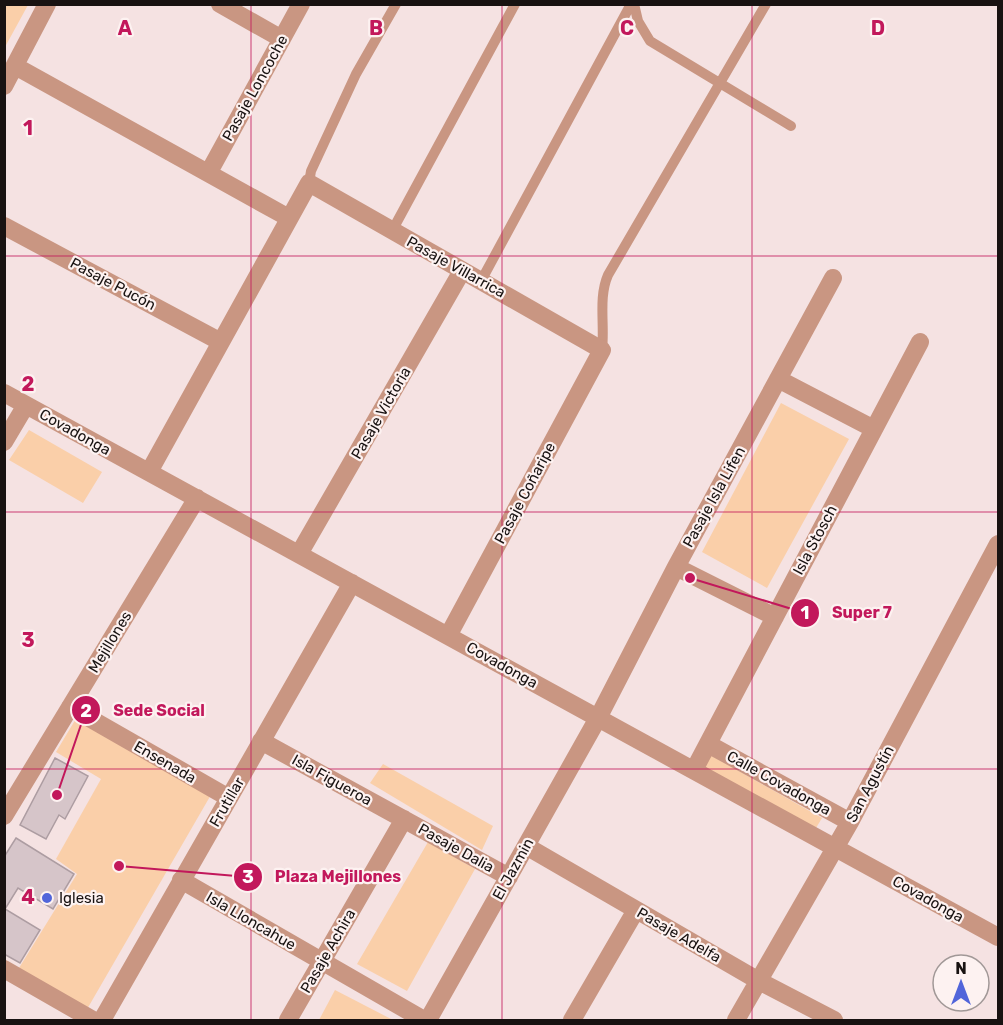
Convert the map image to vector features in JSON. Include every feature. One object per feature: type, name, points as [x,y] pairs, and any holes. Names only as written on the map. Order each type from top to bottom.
[{"type":"street","points":[[4,86],[47,4]]},
{"type":"street","points":[[220,4],[282,39]]},
{"type":"street","name":"Pasaje Loncoche","points":[[209,172],[301,4]]},
{"type":"street","points":[[15,66],[290,218]]},
{"type":"street","points":[[149,472],[309,183]]},
{"type":"street","name":"Pasaje Villarrica","points":[[309,183],[602,350]]},
{"type":"street","name":"Pasaje Pucón","points":[[4,226],[221,342]]},
{"type":"street","name":"Pasaje Victoria","points":[[299,554],[462,271]]},
{"type":"street","name":"Pasaje Isla Lifen","points":[[598,718],[676,567],[833,278]]},
{"type":"street","name":"Isla Stosch","points":[[694,770],[920,342]]},
{"type":"street","name":"Pasaje Coñaripe","points":[[448,636],[602,350]]},
{"type":"street","points":[[778,380],[874,429]]},
{"type":"street","name":"Covadonga","points":[[4,393],[999,937]]},
{"type":"street","points":[[4,442],[26,405]]},
{"type":"street","name":"Mejillones","points":[[4,816],[197,498]]},
{"type":"street","name":"San Agustín","points":[[736,1020],[850,822],[999,544]]},
{"type":"street","points":[[676,567],[775,617]]},
{"type":"street","name":"Frutillar","points":[[102,1020],[352,583]]},
{"type":"street","name":"Ensenada","points":[[70,707],[229,798]]},
{"type":"street","name":"El Jazmin","points":[[426,1020],[509,878],[598,718]]},
{"type":"street","name":"Isla Figueroa","points":[[261,741],[404,819]]},
{"type":"street","name":"Calle Covadonga","points":[[708,744],[850,822]]},
{"type":"street","name":"Pasaje Dalia","points":[[404,819],[509,878]]},
{"type":"street","name":"Pasaje Achira","points":[[288,1020],[404,819]]},
{"type":"street","name":"Pasaje Adelfa","points":[[526,846],[759,981],[834,1020]]},
{"type":"street","name":"Isla Lloncahue","points":[[182,880],[321,962],[426,1020]]},
{"type":"street","points":[[572,1020],[636,910]]},
{"type":"street","points":[[4,969],[93,1020]]},
{"type":"lane","points":[[309,183],[311,171],[356,74],[396,4]]},
{"type":"lane","points":[[392,231],[515,4]]},
{"type":"lane","points":[[633,4],[638,21],[650,41],[719,85],[791,126]]},
{"type":"lane","points":[[481,281],[633,4]]},
{"type":"lane","points":[[602,350],[605,331],[603,289],[608,274],[766,4]]},
{"type":"shaded area","points":[[4,5],[28,5],[5,47]]},
{"type":"shaded area","points":[[781,403],[849,439],[767,588],[702,552]]},
{"type":"shaded area","points":[[29,430],[102,472],[83,503],[9,460]]},
{"type":"shaded area","points":[[77,717],[212,793],[86,1011],[19,968],[77,874],[56,859],[101,779],[56,752]]},
{"type":"shaded area","points":[[709,754],[822,818],[813,833],[701,769]]},
{"type":"shaded area","points":[[383,764],[493,826],[482,850],[370,783]]},
{"type":"shaded area","points":[[428,842],[475,869],[407,991],[357,964]]},
{"type":"shaded area","points":[[335,990],[393,1020],[319,1020]]},
{"type":"building","points":[[55,758],[88,776],[65,819],[59,815],[46,839],[20,825]]},
{"type":"building","name":"Iglesia","points":[[16,838],[74,874],[53,909],[18,888],[5,909],[40,930],[20,963],[4,954],[4,857]]},
{"type":"place","name":"Super 7","points":[[690,578]]},
{"type":"place","name":"Sede Social","points":[[57,795]]},
{"type":"place","name":"Plaza Mejillones","points":[[119,866]]},
{"type":"place","name":"Iglesia","points":[[47,898]]}]
